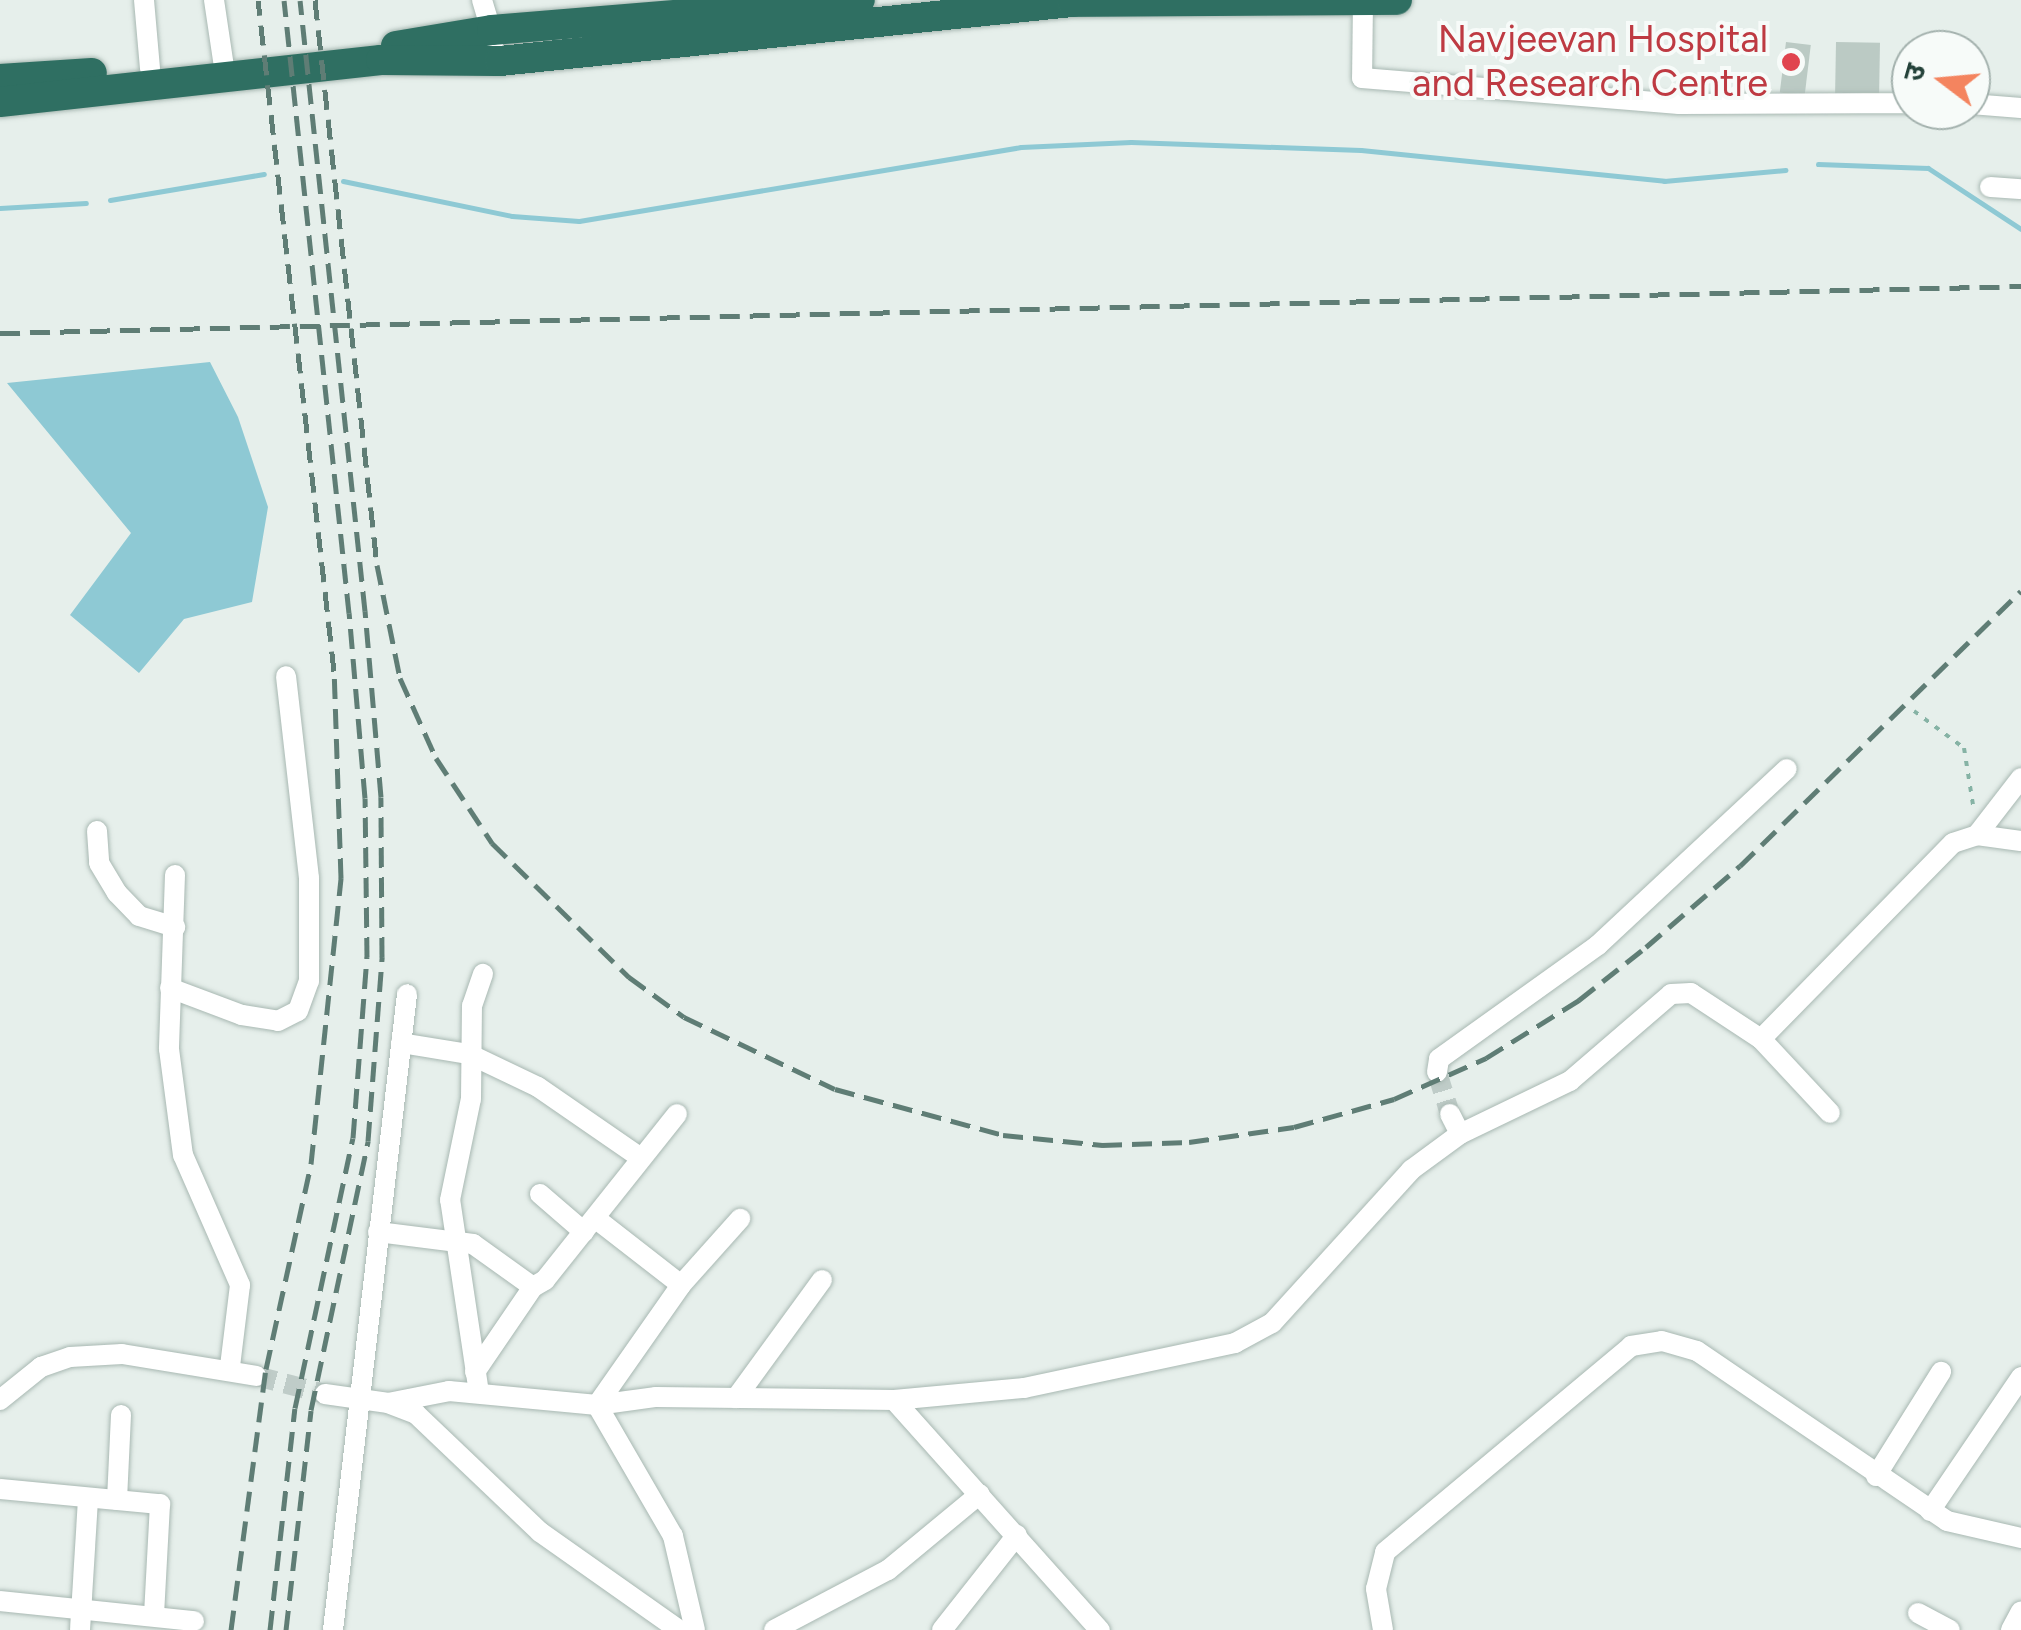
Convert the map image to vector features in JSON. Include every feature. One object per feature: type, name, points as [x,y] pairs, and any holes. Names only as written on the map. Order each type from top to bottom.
[{"type":"highway","points":[[0,79],[150,69],[224,73],[382,60],[500,61],[641,31],[685,9],[860,0]]},
{"type":"highway","points":[[0,102],[224,73],[492,30],[641,31],[1072,2],[1398,0]]},
{"type":"street","points":[[144,0],[150,69]]},
{"type":"street","points":[[214,0],[224,73]]},
{"type":"street","points":[[482,0],[500,61]]},
{"type":"street","points":[[1363,1],[1362,78],[1680,104],[1891,103]]},
{"type":"street","points":[[1991,106],[2021,108]]},
{"type":"street","points":[[1990,187],[2021,189]]},
{"type":"street","points":[[170,988],[242,1015],[278,1021],[298,1011],[309,980],[310,878],[286,676]]},
{"type":"street","points":[[1437,1072],[1439,1059],[1598,945],[1787,770]]},
{"type":"street","points":[[1977,835],[2021,778]]},
{"type":"street","points":[[96,831],[107,880],[140,916],[167,925]]},
{"type":"street","points":[[1761,1038],[1953,843],[1977,835],[2021,840]]},
{"type":"street","points":[[175,875],[167,925],[167,1028],[183,1154],[240,1285],[230,1367]]},
{"type":"street","points":[[477,1383],[451,1240],[450,1200],[471,1099],[472,1006],[484,974]]},
{"type":"street","points":[[325,1394],[355,1402],[388,1403],[477,1383],[597,1405],[656,1397],[894,1400],[1024,1388],[1235,1343],[1272,1323],[1378,1201],[1460,1134],[1570,1081],[1671,994],[1691,993],[1761,1038],[1830,1113]]},
{"type":"street","points":[[333,1630],[355,1402],[407,994]]},
{"type":"street","points":[[401,1043],[469,1054],[575,1108],[641,1158]]},
{"type":"street","points":[[477,1383],[533,1287],[589,1225],[677,1114]]},
{"type":"street","points":[[1450,1114],[1460,1134]]},
{"type":"street","points":[[540,1194],[681,1285]]},
{"type":"street","points":[[597,1405],[681,1285],[740,1218]]},
{"type":"street","points":[[378,1232],[451,1240],[490,1252],[533,1287]]},
{"type":"street","points":[[736,1398],[822,1280]]},
{"type":"street","points":[[1382,1630],[1377,1578],[1385,1552],[1631,1346],[1662,1341],[1698,1351],[1946,1521],[2021,1538]]},
{"type":"street","points":[[0,1400],[41,1367],[70,1357],[122,1354],[230,1367],[256,1376]]},
{"type":"street","points":[[1876,1476],[1941,1372]]},
{"type":"street","points":[[1930,1511],[2021,1377]]},
{"type":"street","points":[[894,1400],[1100,1630]]},
{"type":"street","points":[[388,1403],[416,1414],[540,1532],[679,1630]]},
{"type":"street","points":[[597,1405],[673,1536],[696,1630]]},
{"type":"street","points":[[117,1500],[121,1415]]},
{"type":"street","points":[[0,1489],[160,1504],[154,1616]]},
{"type":"street","points":[[774,1630],[888,1570],[980,1494]]},
{"type":"street","points":[[80,1630],[88,1498]]},
{"type":"street","points":[[942,1630],[1017,1535]]},
{"type":"street","points":[[0,1601],[194,1621]]},
{"type":"street","points":[[2011,1630],[2021,1611]]},
{"type":"street","points":[[1918,1613],[1950,1630]]},
{"type":"path","points":[[1914,712],[1964,748],[1977,835]]},
{"type":"water","points":[[210,362],[238,417],[268,507],[252,602],[184,619],[139,673],[70,615],[131,533],[7,383]]},
{"type":"building","points":[[1786,42],[1811,45],[1805,96],[1780,93]]},
{"type":"building","points":[[1836,42],[1880,43],[1879,98],[1835,97]]},
{"type":"waterway","points":[[343,181],[512,216],[579,221],[1021,147],[1131,142],[1361,150],[1664,181],[1786,170]]},
{"type":"waterway","points":[[1818,164],[1928,168],[2021,229]]},
{"type":"waterway","points":[[110,200],[264,174]]},
{"type":"waterway","points":[[0,208],[86,203]]},
{"type":"tunnel","points":[[1437,1072],[1450,1114]]},
{"type":"tunnel","points":[[256,1376],[325,1394]]},
{"type":"railway","points":[[231,1630],[266,1369],[311,1164],[341,878],[334,671],[258,0]]},
{"type":"railway","points":[[270,1630],[295,1408],[353,1138],[367,957],[365,798],[349,613],[284,0]]},
{"type":"railway","points":[[286,1630],[311,1410],[368,1141],[382,957],[381,797],[300,0]]},
{"type":"railway","points":[[315,0],[377,565],[400,678],[436,758],[492,843],[629,977],[684,1017],[835,1089],[1003,1135],[1102,1145],[1189,1142],[1294,1127],[1394,1099],[1486,1058],[1579,1000],[1646,947],[1740,866],[2021,591]]},
{"type":"railway","points":[[0,333],[2021,286]]},
{"type":"place","name":"Navjeevan Hospital and Research Centre","points":[[1791,62]]}]
